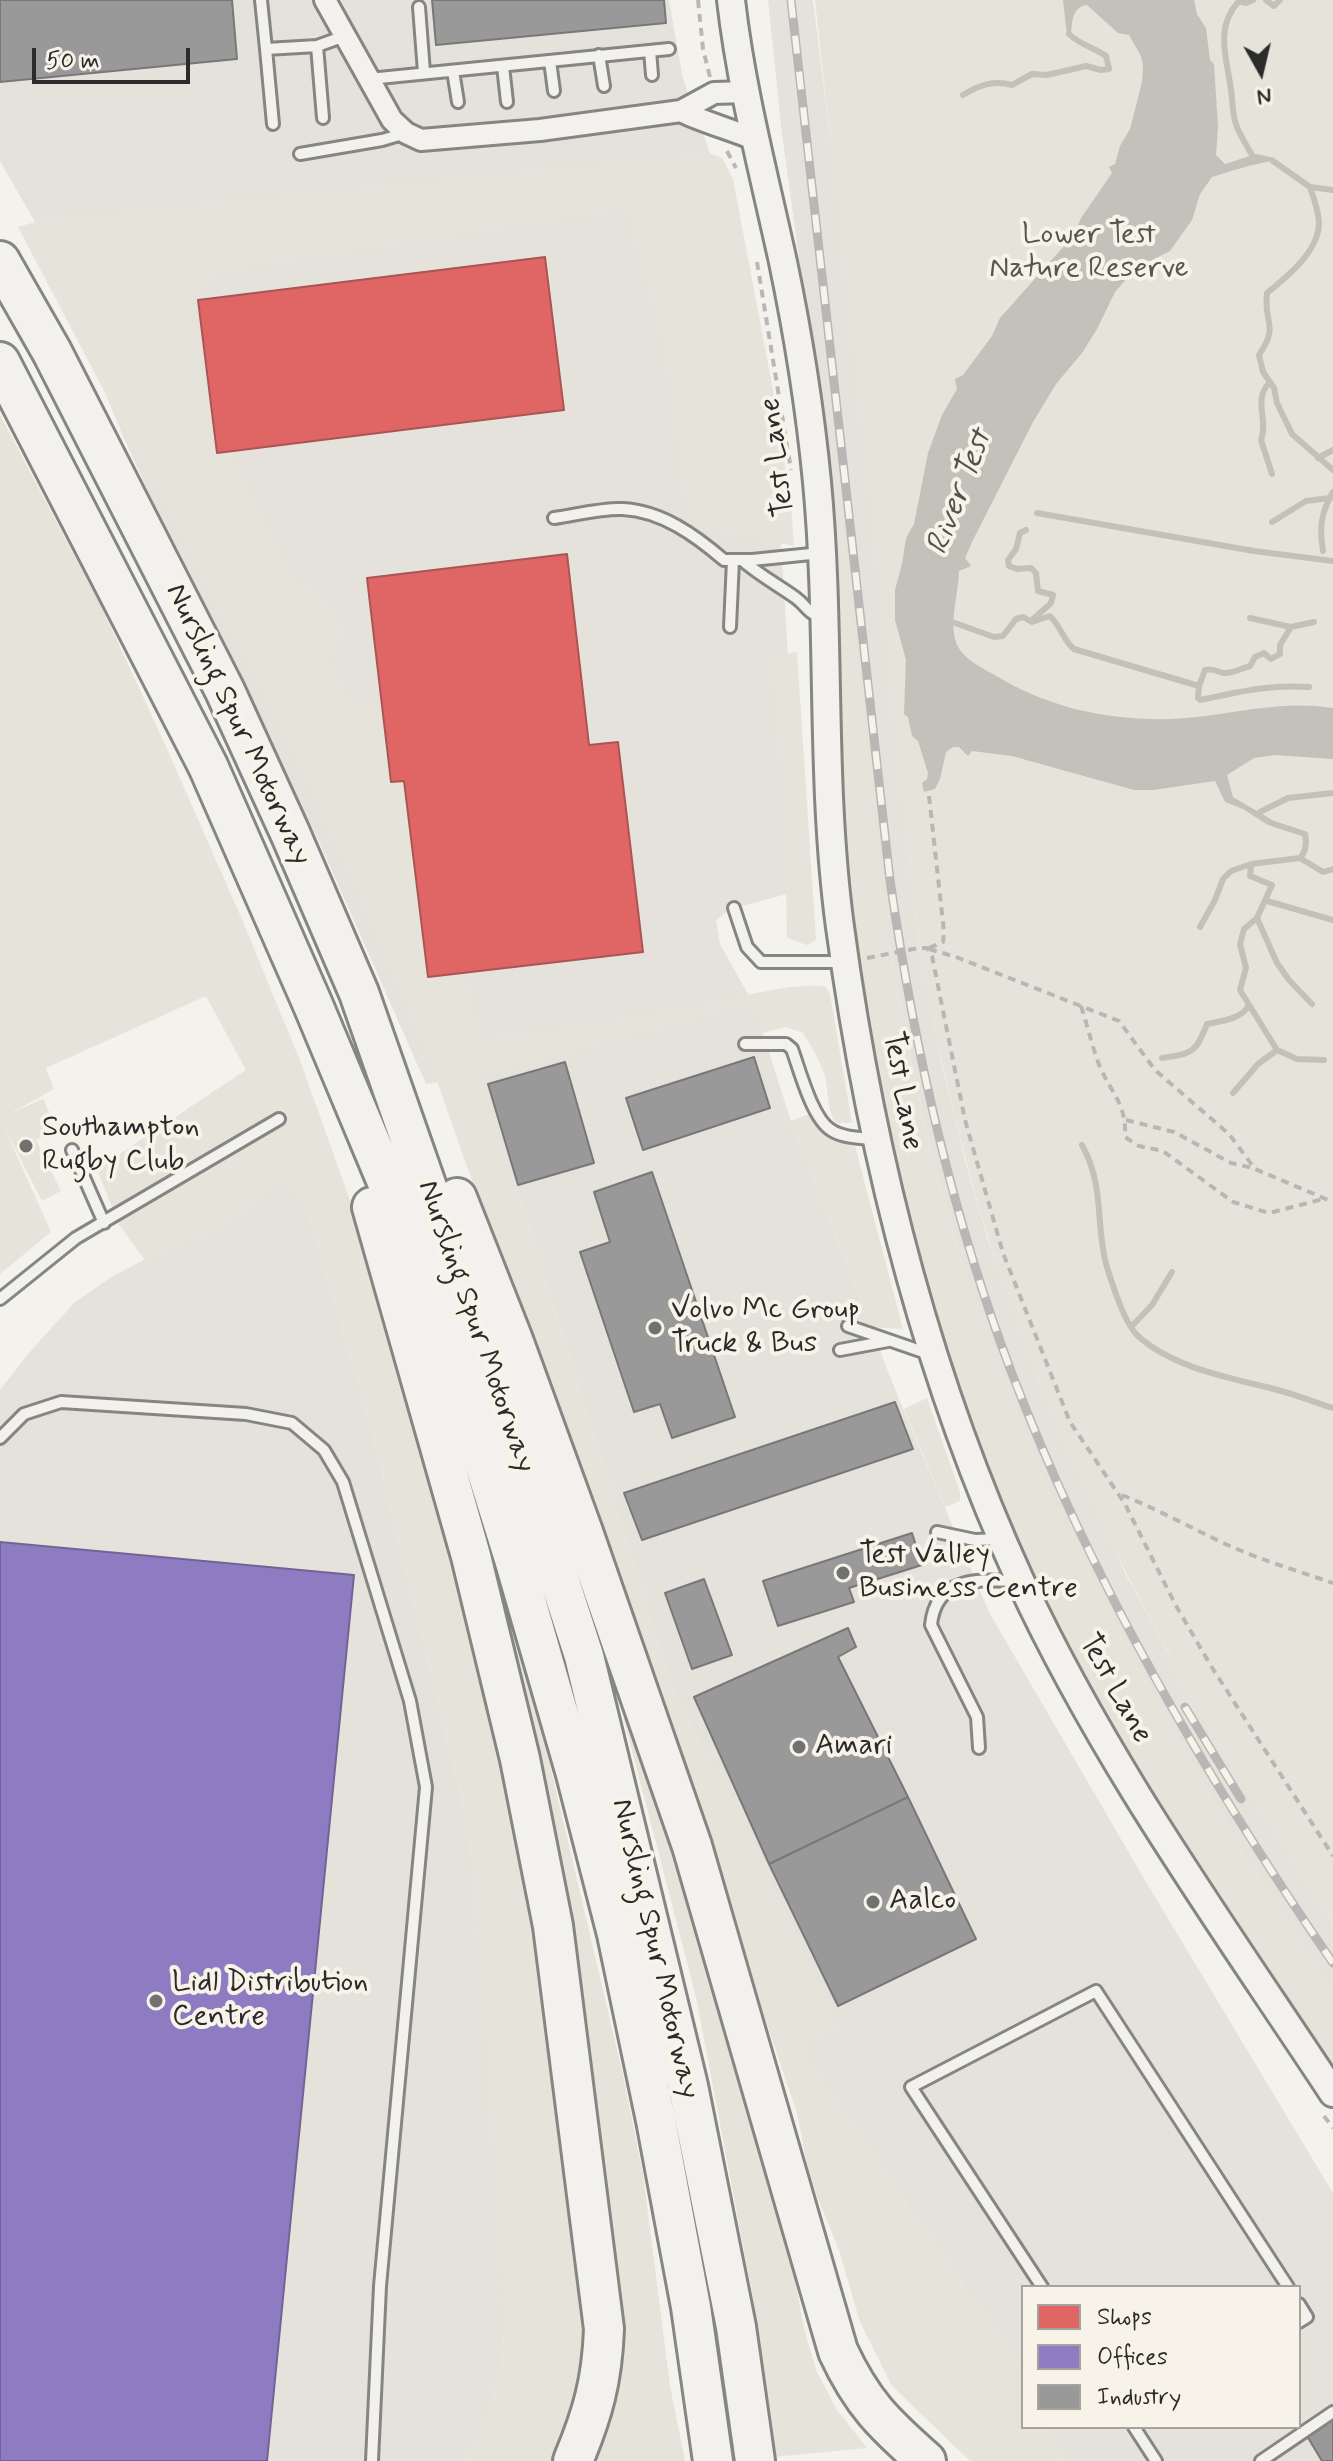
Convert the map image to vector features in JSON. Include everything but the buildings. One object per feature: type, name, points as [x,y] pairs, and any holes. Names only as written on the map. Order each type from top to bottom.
[{"type":"highway","name":"Nursling Spur Motorway","points":[[0,261],[52,352],[225,691],[290,833],[359,993],[500,1396],[584,1656],[688,2086],[736,2327],[755,2461]]},
{"type":"highway","name":"Nursling Spur Motorway","points":[[0,362],[208,766],[395,1201],[457,1376],[576,1774],[617,1934],[691,2307],[713,2461]]},
{"type":"highway","points":[[359,993],[447,1173],[513,1340],[592,1558],[692,1846],[838,2351],[866,2404],[883,2424],[926,2461]]},
{"type":"highway","points":[[313,1005],[471,1556],[520,1759],[553,1926],[604,2329],[602,2371],[591,2417],[573,2461]]},
{"type":"street","points":[[325,0],[392,120],[406,133],[421,140],[540,130],[681,111],[714,93],[747,92]]},
{"type":"street","name":"Test Lane","points":[[731,0],[735,38],[784,268],[817,481],[827,797],[846,962],[875,1139],[934,1355],[1020,1581],[1092,1719],[1328,2104]]},
{"type":"street","points":[[681,111],[756,140]]},
{"type":"lane","points":[[261,0],[273,124]]},
{"type":"lane","points":[[419,7],[424,72]]},
{"type":"lane","points":[[266,49],[317,46],[345,36]]},
{"type":"lane","points":[[317,46],[323,118]]},
{"type":"lane","points":[[369,79],[669,49]]},
{"type":"lane","points":[[650,51],[652,75]]},
{"type":"lane","points":[[599,55],[604,86]]},
{"type":"lane","points":[[550,61],[554,91]]},
{"type":"lane","points":[[503,66],[507,102]]},
{"type":"lane","points":[[453,71],[458,102]]},
{"type":"lane","points":[[300,154],[406,133]]},
{"type":"lane","points":[[554,518],[624,509],[665,520],[702,542],[724,560],[821,553]]},
{"type":"lane","points":[[738,560],[799,600],[809,613],[823,618]]},
{"type":"lane","points":[[730,627],[738,560]]},
{"type":"lane","points":[[734,908],[747,947],[761,962],[846,962]]},
{"type":"lane","points":[[745,1044],[786,1044],[792,1049],[820,1121],[832,1131],[875,1139]]},
{"type":"lane","points":[[0,1299],[76,1238],[279,1119]]},
{"type":"lane","points":[[72,1150],[104,1223]]},
{"type":"lane","points":[[848,1326],[934,1355]]},
{"type":"lane","points":[[840,1350],[890,1341]]},
{"type":"lane","points":[[0,1438],[24,1414],[61,1402],[246,1414],[292,1423],[324,1450],[343,1482],[410,1701],[426,1787],[380,2286],[372,2461]]},
{"type":"lane","points":[[937,1532],[975,1540],[1002,1539]]},
{"type":"lane","points":[[979,1748],[977,1717],[931,1625],[932,1609],[945,1593],[958,1585],[978,1579],[1020,1581]]},
{"type":"lane","points":[[1041,2285],[911,2087],[1096,1991],[1287,2285]]},
{"type":"lane","points":[[1261,2461],[1333,2412]]},
{"type":"lane","points":[[1135,2429],[1156,2461]]},
{"type":"path","points":[[698,0],[703,49],[714,93]]},
{"type":"path","points":[[723,127],[726,149],[737,170]]},
{"type":"path","points":[[756,253],[789,466],[795,476]]},
{"type":"path","points":[[846,962],[927,948],[943,942],[929,796]]},
{"type":"path","points":[[927,948],[1119,1021],[1155,1070],[1229,1134],[1255,1169]]},
{"type":"path","points":[[927,948],[932,956],[965,1120],[1003,1253],[1067,1415],[1119,1494],[1175,1604],[1211,1666],[1333,1856]]},
{"type":"path","points":[[1081,1006],[1098,1060],[1121,1104],[1126,1120],[1125,1137],[1139,1146],[1163,1151],[1233,1202],[1269,1213],[1326,1198]]},
{"type":"path","points":[[1126,1120],[1174,1132],[1231,1163],[1255,1169],[1333,1202]]},
{"type":"path","points":[[1119,1494],[1240,1550],[1333,1583]]},
{"type":"path","points":[[1328,2104],[1333,2128]]},
{"type":"shaded area","points":[[0,0],[669,0],[683,79],[726,197],[767,403],[782,557],[802,890],[731,909],[716,920],[720,944],[753,1003],[791,1121],[896,1392],[989,1612],[1143,1877],[1333,2193],[1333,2461],[1066,2461],[1044,2429],[1301,2429],[1301,2285],[1021,2285],[1021,2368],[821,2081],[802,2046],[836,2025],[735,1806],[674,1695],[523,1207],[478,1075],[426,1084],[317,837],[224,659],[123,436],[35,222],[0,161]]},
{"type":"shaded area","points":[[768,0],[813,0],[840,216],[919,948],[942,1066],[966,1164],[988,1240],[1041,1389],[1125,1573],[1172,1659],[1169,1662],[1333,1924],[1333,1992],[1243,1853],[1137,1668],[1046,1488],[966,1277],[936,1172],[890,952],[853,701],[847,611],[782,134]]},
{"type":"shaded area","points":[[292,1183],[305,1202],[371,1427],[463,1805],[474,1869],[491,2091],[505,2321],[502,2361],[485,2428],[464,2461],[0,2461],[0,1390],[74,1303],[111,1277],[163,1250],[216,1230],[276,1184]]},
{"type":"green space","name":"Lower Test Nature Reserve","points":[[815,0],[1333,0],[1333,1924],[1168,1661],[1172,1658],[1069,1456],[1001,1279],[954,1115],[919,948]]},
{"type":"green space","points":[[712,154],[722,158],[733,179],[772,385],[791,505],[794,546],[705,528],[687,511],[664,344],[626,208],[223,270],[205,280],[194,304],[199,352],[217,452],[230,452],[289,573],[325,599],[344,637],[330,657],[333,675],[357,704],[382,702],[391,782],[404,781],[428,977],[467,978],[479,1039],[609,1022],[796,986],[826,987],[830,994],[852,1123],[836,1123],[833,1118],[824,1073],[803,1033],[786,1027],[762,1033],[752,1003],[479,1075],[674,1695],[735,1806],[837,2024],[803,2046],[828,2091],[1021,2368],[1021,2429],[1044,2429],[1066,2461],[970,2461],[892,2386],[860,2322],[839,2250],[810,2179],[797,2113],[540,1354],[476,1192],[428,1056],[349,871],[278,722],[18,227],[35,222]]},
{"type":"green space","points":[[0,415],[101,606],[244,924],[301,1063],[379,1282],[504,1733],[596,2318],[565,2461],[464,2461],[485,2428],[502,2361],[505,2321],[474,1869],[463,1805],[371,1427],[305,1202],[292,1183],[276,1184],[216,1230],[145,1260],[119,1225],[97,1169],[246,1070],[206,996],[46,1068],[54,1089],[9,1114],[43,1099],[57,1128],[36,1140],[61,1191],[42,1201],[3,1125],[51,1232],[0,1274]]},
{"type":"green space","points":[[843,522],[890,952],[936,1172],[966,1277],[1046,1488],[1137,1668],[1243,1853],[1333,1992],[1333,2074],[1158,1810],[1094,1704],[1038,1590],[969,1433],[908,1240],[853,947],[842,824],[831,524]]},
{"type":"green space","points":[[797,652],[816,940],[807,945],[787,938],[784,782],[770,656]]},
{"type":"green space","points":[[809,1114],[828,1134],[854,1142],[903,1329],[871,1327],[791,1121]]},
{"type":"green space","points":[[927,1398],[960,1492],[960,1501],[945,1507],[904,1409]]},
{"type":"green space","points":[[479,1529],[496,1573],[543,1735],[623,2075],[643,2174],[670,2386],[685,2461],[590,2461],[617,2309],[600,2136]]},
{"type":"green space","points":[[609,1662],[618,1663],[782,2209],[804,2329],[817,2372],[837,2410],[867,2448],[774,2457],[753,2298],[696,1997]]},
{"type":"water","name":"River Test","points":[[1063,0],[1194,0],[1197,14],[1206,28],[1210,60],[1214,64],[1218,127],[1216,155],[1225,164],[1256,154],[1275,158],[1212,177],[1200,194],[1192,220],[1170,251],[1136,268],[1115,292],[1082,353],[1056,384],[1033,422],[972,542],[965,558],[971,566],[959,571],[954,622],[956,642],[964,655],[975,664],[1028,693],[1102,715],[1154,719],[1285,706],[1333,708],[1333,759],[1275,755],[1254,758],[1227,775],[1233,797],[1274,821],[1268,825],[1225,802],[1215,781],[1134,790],[1012,756],[972,751],[968,756],[959,747],[946,752],[935,789],[924,792],[922,783],[928,773],[918,741],[912,736],[908,717],[904,714],[906,660],[895,620],[895,590],[906,538],[914,524],[928,453],[942,415],[957,389],[955,379],[963,375],[992,336],[1000,318],[1074,235],[1081,218],[1112,173],[1109,167],[1115,164],[1120,146],[1130,129],[1142,82],[1141,56],[1129,35],[1118,33],[1087,5],[1076,12],[1071,35],[1067,35]]},
{"type":"waterway","points":[[1252,155],[1234,118],[1224,33],[1231,11],[1239,1],[1246,3],[1253,0]]},
{"type":"waterway","points":[[1266,0],[1274,6],[1280,0]]},
{"type":"waterway","points":[[963,95],[987,84],[1012,85],[1032,74],[1047,75],[1086,66],[1109,69],[1106,56],[1069,34]]},
{"type":"waterway","points":[[1273,161],[1310,187],[1333,190]]},
{"type":"waterway","points":[[1310,187],[1318,214],[1317,234],[1300,263],[1267,293],[1270,330],[1259,355],[1263,372],[1274,388],[1277,403],[1292,434],[1333,470]]},
{"type":"waterway","points":[[1270,382],[1262,396],[1261,440],[1272,474]]},
{"type":"waterway","points":[[1318,458],[1333,450]]},
{"type":"waterway","points":[[1323,551],[1322,520],[1333,492]]},
{"type":"waterway","points":[[1272,522],[1306,501],[1330,498]]},
{"type":"waterway","points":[[1037,513],[1254,551],[1333,561]]},
{"type":"waterway","points":[[1026,530],[1020,533],[1016,549],[1008,560],[1009,566],[1031,568],[1036,573],[1038,591],[1053,595],[1051,603],[1031,621]]},
{"type":"waterway","points":[[955,623],[994,637],[1003,636],[1016,619],[1023,617],[1032,622],[1050,616],[1074,649],[1199,686],[1200,700],[1267,688],[1309,687]]},
{"type":"waterway","points":[[1250,618],[1291,627]]},
{"type":"waterway","points":[[1199,686],[1205,670],[1230,673],[1250,666],[1255,657],[1264,653],[1271,659],[1280,654],[1280,645],[1291,627],[1314,622]]},
{"type":"waterway","points":[[1260,812],[1288,798],[1333,793]]},
{"type":"waterway","points":[[1271,823],[1305,834],[1306,847],[1300,858],[1251,864],[1250,876],[1272,885],[1257,918],[1244,929],[1240,944],[1246,968],[1240,990],[1277,1050],[1297,1059],[1324,1060]]},
{"type":"waterway","points":[[1300,858],[1323,872],[1333,869]]},
{"type":"waterway","points":[[1200,927],[1223,879],[1231,871],[1251,864]]},
{"type":"waterway","points":[[1267,901],[1333,920]]},
{"type":"waterway","points":[[1257,918],[1277,963],[1312,1004]]},
{"type":"waterway","points":[[1162,1058],[1192,1050],[1207,1024],[1237,1016],[1249,1005]]},
{"type":"waterway","points":[[1233,1093],[1258,1064],[1277,1050]]},
{"type":"waterway","points":[[1082,1145],[1094,1175],[1106,1264],[1123,1313],[1138,1336],[1185,1364],[1333,1408]]},
{"type":"waterway","points":[[1132,1326],[1152,1305],[1172,1272]]},
{"type":"railway","points":[[791,0],[890,880],[923,1067],[953,1190],[970,1251],[1011,1371],[1077,1526],[1196,1750],[1333,1963]]},
{"type":"railway","points":[[1185,1707],[1241,1799]]},
{"type":"place","name":"Southampton Rugby Club","points":[[26,1146]]},
{"type":"place","name":"Volvo Mc Group Truck & Bus","points":[[655,1328]]},
{"type":"place","name":"Test Valley Business Centre","points":[[843,1573]]},
{"type":"place","name":"Amari","points":[[799,1747]]},
{"type":"place","name":"Aalco","points":[[873,1902]]},
{"type":"place","name":"Lidl Distribution Centre","points":[[156,2001]]}]
